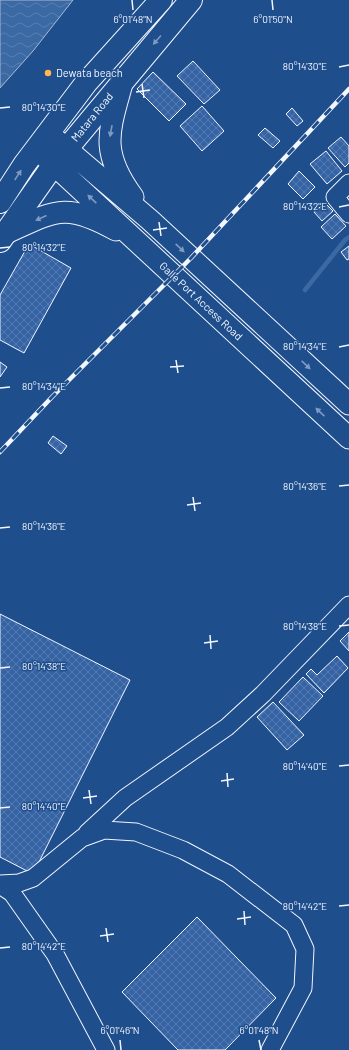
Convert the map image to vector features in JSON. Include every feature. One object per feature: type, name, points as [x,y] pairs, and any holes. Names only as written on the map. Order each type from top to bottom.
[{"type":"highway","points":[[0,202],[86,84],[161,0]]},
{"type":"highway","name":"Matara Road","points":[[2,237],[60,156],[191,0]]},
{"type":"main road","points":[[123,80],[109,142],[110,156],[122,182],[150,220]]},
{"type":"main road","points":[[43,141],[60,156],[150,220],[349,404]]},
{"type":"main road","name":"Galle Port Access Road","points":[[60,156],[141,244],[349,438]]},
{"type":"main road","points":[[2,237],[51,213],[67,211],[96,219],[141,244]]},
{"type":"street","points":[[349,183],[335,197],[349,214]]},
{"type":"street","points":[[0,884],[19,883],[33,878],[82,838],[125,798],[227,727],[264,694],[349,605]]},
{"type":"street","points":[[82,838],[104,830],[136,832],[184,850],[228,874],[294,925],[305,949],[303,988],[270,1050]]},
{"type":"street","points":[[0,884],[12,893],[55,954],[106,1050]]},
{"type":"water","points":[[0,0],[73,0],[33,51],[0,88]]},
{"type":"building","points":[[193,61],[220,90],[204,104],[177,76]]},
{"type":"building","points":[[153,72],[186,104],[169,121],[137,89]]},
{"type":"building","points":[[202,106],[224,131],[202,151],[180,126]]},
{"type":"building","points":[[292,108],[303,121],[297,126],[286,114]]},
{"type":"building","points":[[265,128],[280,141],[273,148],[258,135]]},
{"type":"building","points":[[341,137],[349,146],[349,163],[345,167],[328,148]]},
{"type":"building","points":[[326,151],[342,171],[327,184],[310,164]]},
{"type":"building","points":[[299,171],[315,187],[303,199],[288,184]]},
{"type":"building","points":[[325,203],[333,211],[322,221],[314,212]]},
{"type":"building","points":[[335,214],[346,226],[332,239],[321,227]]},
{"type":"building","points":[[29,244],[71,268],[24,353],[0,340],[0,295]]},
{"type":"building","points":[[349,246],[349,259],[347,260],[341,252]]},
{"type":"building","points":[[0,362],[7,367],[0,377]]},
{"type":"building","points":[[53,436],[67,446],[61,454],[48,443]]},
{"type":"building","points":[[0,614],[130,680],[33,874],[0,857]]},
{"type":"building","points":[[349,632],[349,651],[340,641]]},
{"type":"building","points":[[337,656],[348,668],[324,693],[306,674],[311,669],[317,675]]},
{"type":"building","points":[[303,677],[323,696],[299,721],[279,702]]},
{"type":"building","points":[[273,702],[304,735],[287,750],[257,717]]},
{"type":"building","points":[[197,917],[276,998],[225,1050],[178,1050],[122,992]]},
{"type":"waterway","points":[[305,290],[349,237]]},
{"type":"railway","points":[[0,452],[52,397],[191,258],[349,89]]},
{"type":"place","name":"Dewata beach","points":[[48,73]]}]
